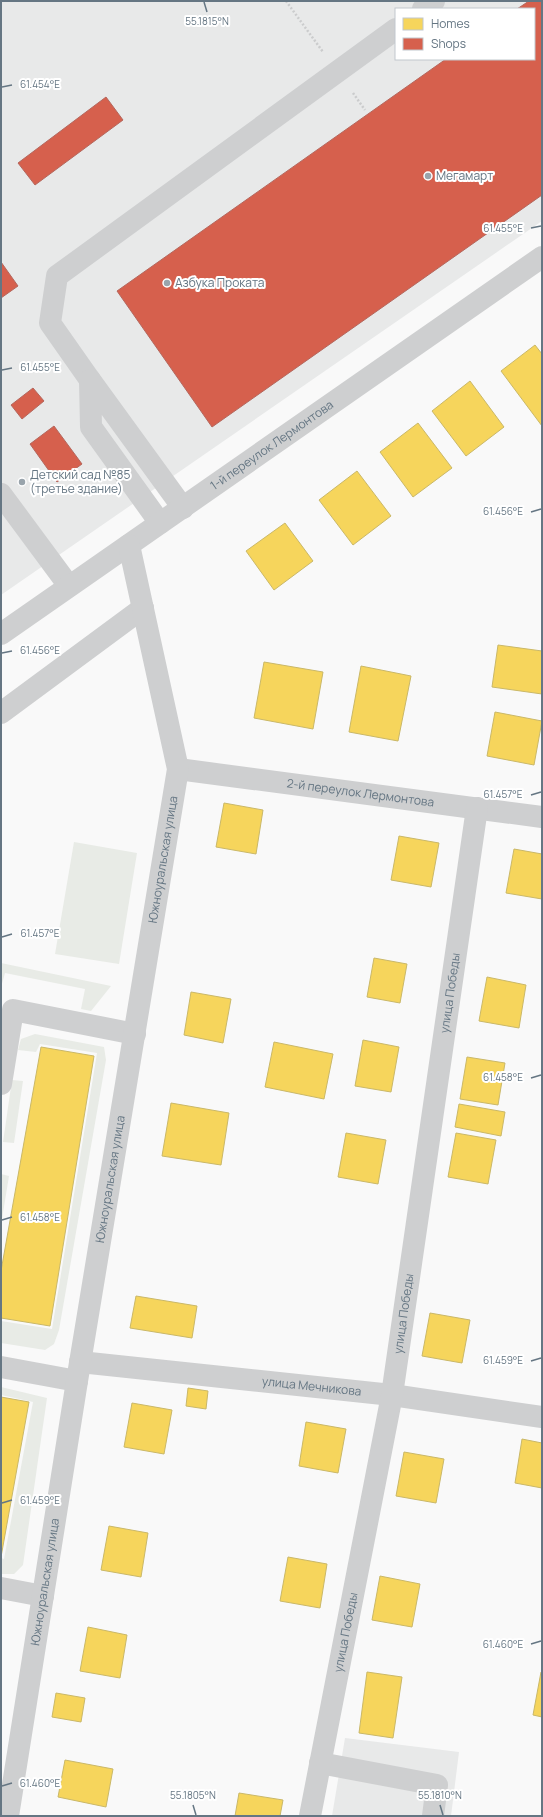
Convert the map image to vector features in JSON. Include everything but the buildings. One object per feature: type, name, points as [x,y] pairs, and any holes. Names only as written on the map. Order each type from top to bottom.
[{"type":"street","points":[[424,8],[434,1]]},
{"type":"street","points":[[183,508],[50,323],[57,276],[395,30]]},
{"type":"street","name":"1-й переулок Лермонтова","points":[[1,634],[542,257]]},
{"type":"street","points":[[90,380],[91,426],[160,523]]},
{"type":"street","points":[[1,494],[69,586]]},
{"type":"street","name":"Южноуральская улица","points":[[8,1816],[79,1371],[178,769],[129,545]]},
{"type":"street","points":[[1,713],[143,608]]},
{"type":"street","name":"2-й переулок Лермонтова","points":[[178,769],[542,817]]},
{"type":"street","name":"улица Победы","points":[[310,1816],[392,1396],[477,808]]},
{"type":"street","points":[[1,1084],[13,1010],[135,1034]]},
{"type":"street","name":"улица Мечникова","points":[[1,1367],[79,1371],[392,1396],[542,1417]]},
{"type":"street","points":[[1,1588],[43,1596]]},
{"type":"street","points":[[320,1764],[437,1785],[433,1816]]},
{"type":"shaded area","points":[[1,1],[542,1],[542,221],[1,595]]},
{"type":"shaded area","points":[[74,842],[137,853],[119,964],[55,954]]},
{"type":"shaded area","points":[[1,963],[111,986],[91,1011],[81,1009],[85,989],[5,973],[1,987]]},
{"type":"shaded area","points":[[35,1034],[104,1047],[106,1060],[59,1330],[54,1344],[45,1350],[1,1343],[1,1321],[52,1329],[97,1053],[40,1044],[36,1052],[18,1050],[21,1039]]},
{"type":"shaded area","points":[[12,1080],[23,1081],[14,1143],[3,1142]]},
{"type":"shaded area","points":[[1,1174],[9,1176],[1,1225]]},
{"type":"shaded area","points":[[1,1387],[47,1398],[23,1565],[14,1574],[1,1574],[1,1558],[4,1559],[33,1402],[1,1395]]},
{"type":"shaded area","points":[[345,1738],[459,1752],[451,1816],[332,1816]]},
{"type":"place","name":"Мегамарт","points":[[428,176]]},
{"type":"place","name":"Азбука Проката","points":[[167,283]]},
{"type":"place","name":"Детский сад №85 (третье здание)","points":[[22,482]]}]
